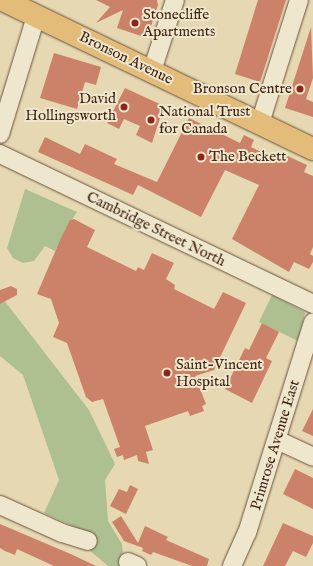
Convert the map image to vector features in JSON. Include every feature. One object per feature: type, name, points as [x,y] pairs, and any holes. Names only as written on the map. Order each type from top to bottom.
[{"type":"main road","name":"Bronson Avenue","points":[[3,0],[39,8],[152,71],[313,149]]},
{"type":"street","points":[[152,71],[175,0]]},
{"type":"street","points":[[260,123],[299,0]]},
{"type":"street","points":[[0,134],[39,8]]},
{"type":"street","name":"Cambridge Street North","points":[[0,154],[313,304]]},
{"type":"street","name":"Primrose Avenue East","points":[[232,566],[247,533],[313,322]]},
{"type":"street","points":[[277,440],[313,457]]},
{"type":"street","points":[[0,504],[62,533],[88,541]]},
{"type":"green space","points":[[25,189],[77,212],[65,230],[60,247],[58,245],[55,251],[45,246],[34,261],[23,263],[13,258],[7,248]]},
{"type":"green space","points":[[0,295],[89,410],[115,464],[105,480],[108,521],[122,544],[124,566],[108,566],[88,549],[88,533],[44,513],[59,480],[23,375],[0,356]]},
{"type":"green space","points":[[272,295],[305,312],[298,341],[259,322]]},
{"type":"building","name":"Stonecliffe Apartments","points":[[96,0],[157,0],[158,5],[147,38],[117,28],[123,10],[96,23],[110,7]]},
{"type":"building","points":[[258,0],[286,0],[260,82],[235,74]]},
{"type":"building","name":"Bronson Centre","points":[[311,27],[313,78],[306,99],[313,102],[313,117],[285,108]]},
{"type":"building","points":[[54,53],[101,67],[96,85],[85,82],[77,109],[40,98]]},
{"type":"building","points":[[125,88],[164,106],[152,143],[136,135],[140,126],[124,119],[119,129],[107,123]]},
{"type":"building","points":[[189,118],[240,143],[244,135],[254,140],[251,147],[276,159],[279,152],[307,165],[304,172],[313,176],[313,247],[310,254],[313,256],[313,262],[309,269],[294,262],[289,272],[232,239],[259,185],[225,170],[201,217],[138,185],[133,195],[38,152],[45,137],[80,154],[85,144],[117,159],[114,164],[157,182]]},
{"type":"building","points":[[74,219],[95,230],[87,247],[136,271],[138,267],[144,270],[152,253],[174,263],[166,279],[175,285],[174,289],[214,309],[223,292],[246,303],[214,370],[195,376],[206,404],[202,406],[204,411],[190,416],[188,411],[145,426],[153,450],[146,452],[149,464],[138,461],[137,455],[124,460],[123,455],[117,457],[114,449],[120,447],[103,399],[92,402],[86,397],[67,343],[53,337],[59,323],[51,299],[37,294],[61,238],[70,220]]},
{"type":"building","points":[[11,286],[17,289],[17,295],[0,304],[0,290]]},
{"type":"building","points":[[262,323],[279,332],[266,358],[272,361],[252,403],[225,389],[245,348],[249,350]]},
{"type":"building","points":[[313,409],[313,436],[302,431]]},
{"type":"building","points":[[295,469],[313,478],[313,509],[283,494]]},
{"type":"building","points":[[130,485],[138,489],[126,514],[110,506],[119,489],[127,492]]},
{"type":"building","points":[[121,516],[138,543],[145,526],[168,537],[166,540],[209,559],[207,566],[192,566],[153,552],[151,555],[142,551],[143,548],[124,541],[112,522]]},
{"type":"building","points":[[283,523],[313,536],[313,543],[306,557],[293,551],[285,566],[263,566]]},
{"type":"building","points":[[0,524],[96,566],[54,566],[17,549],[15,555],[5,551],[0,548]]},
{"type":"place","name":"Stonecliffe Apartments","points":[[135,23]]},
{"type":"place","name":"Bronson Centre","points":[[300,89]]},
{"type":"place","name":"David Hollingsworth","points":[[124,107]]},
{"type":"place","name":"National Trust for Canada","points":[[151,120]]},
{"type":"place","name":"The Beckett","points":[[201,157]]},
{"type":"place","name":"Saint-Vincent Hospital","points":[[167,373]]}]
